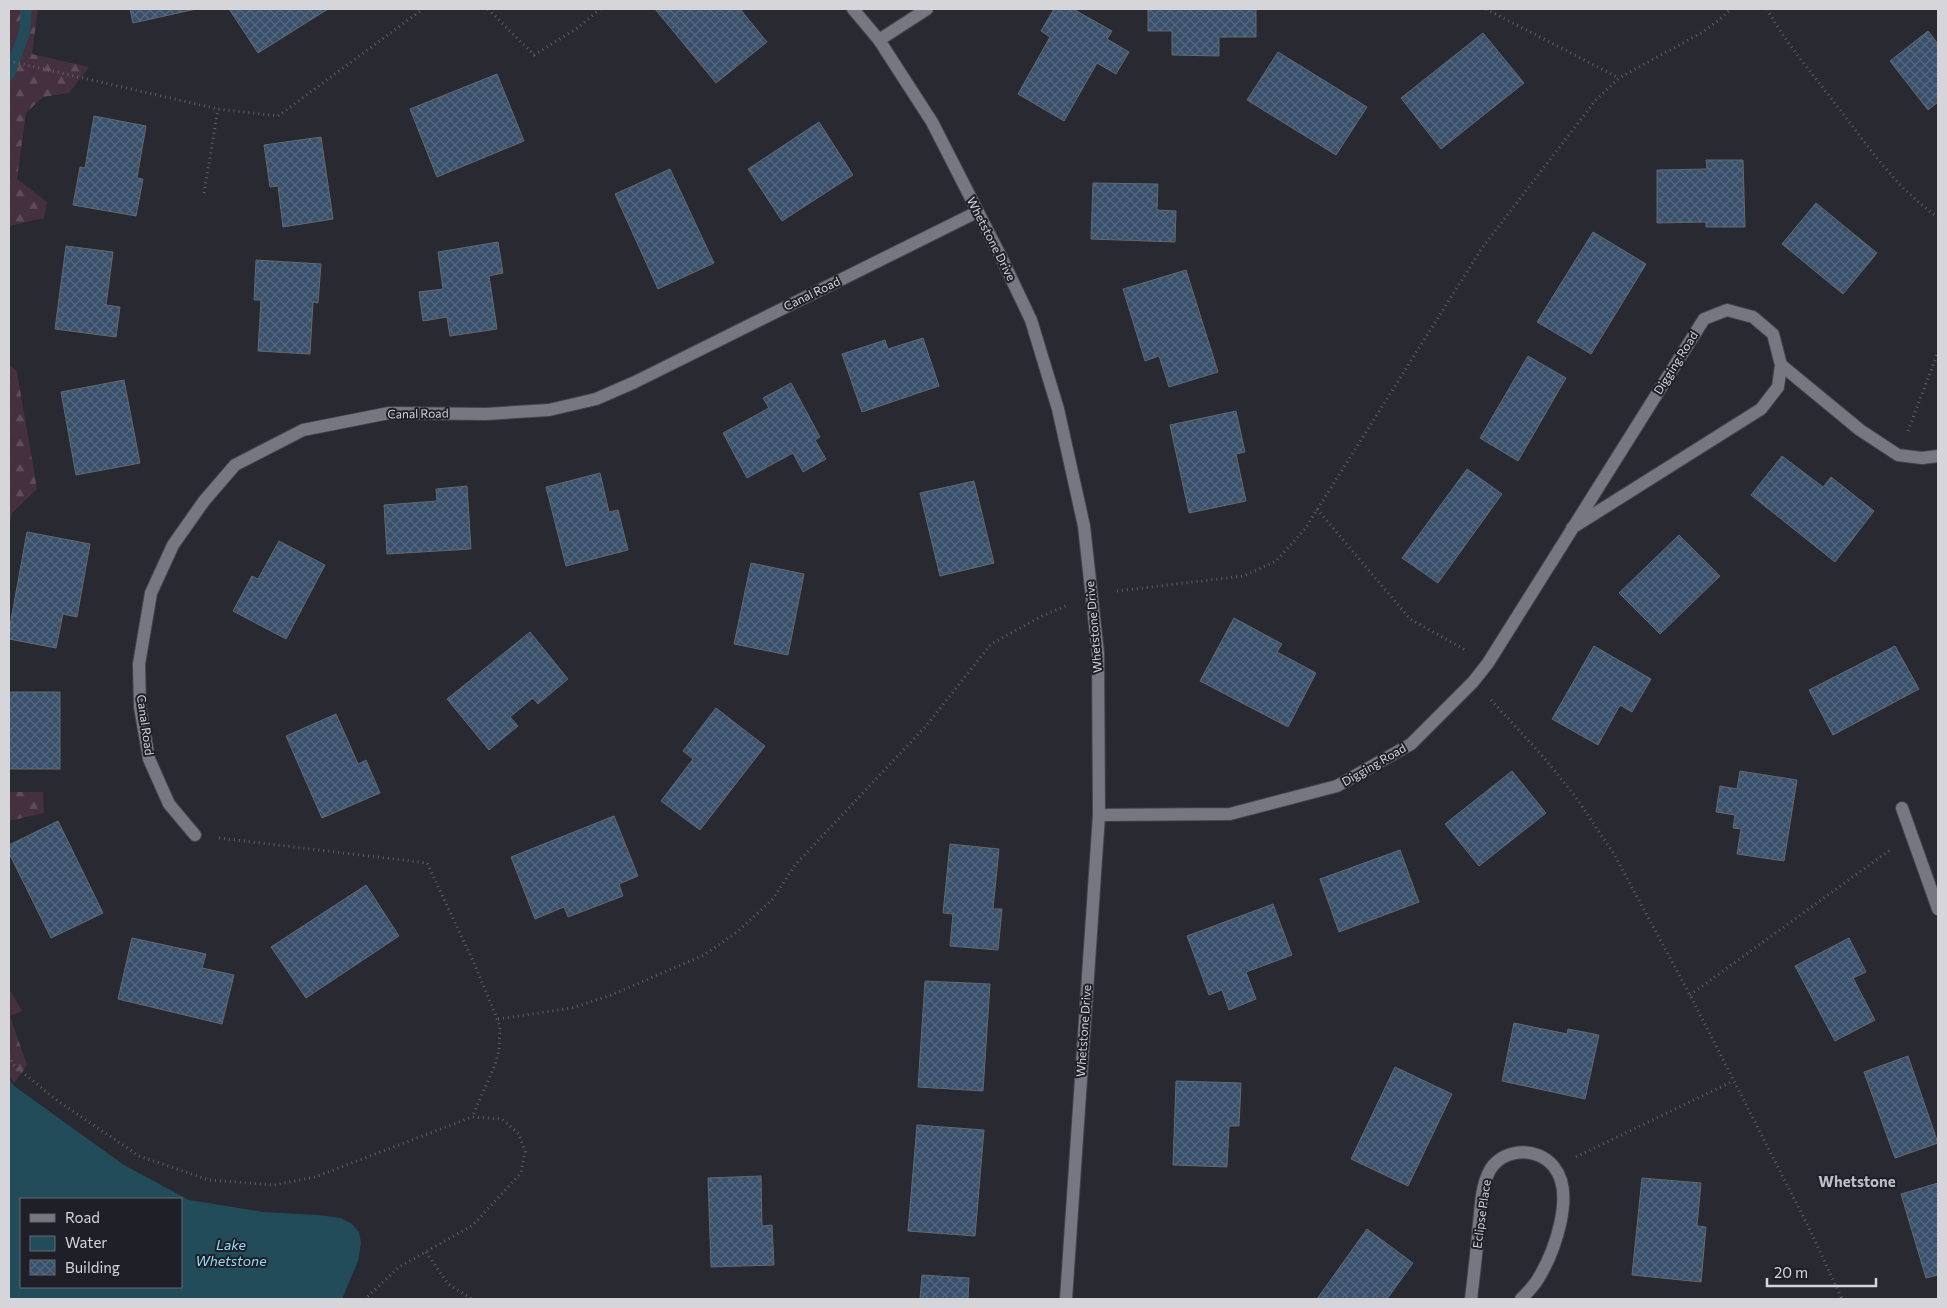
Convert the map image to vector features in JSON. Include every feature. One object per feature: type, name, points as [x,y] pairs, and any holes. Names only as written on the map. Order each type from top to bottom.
[{"type":"street","name":"Whetstone Drive","points":[[853,9],[878,40],[932,122],[1031,320],[1052,391],[1084,526],[1098,653],[1099,815],[1066,1299]]},
{"type":"street","points":[[878,40],[927,9]]},
{"type":"street","name":"Canal Road","points":[[195,835],[169,804],[149,759],[140,708],[139,664],[151,593],[172,546],[204,501],[235,465],[303,430],[389,413],[486,414],[549,410],[596,399],[635,382],[977,212]]},
{"type":"street","name":"Digging Road","points":[[1099,815],[1230,814],[1337,786],[1411,744],[1473,682],[1488,663],[1572,528],[1704,319],[1727,310],[1753,317],[1773,334],[1782,364],[1778,387],[1761,410],[1572,528]]},
{"type":"street","points":[[1782,364],[1860,430],[1898,455],[1922,458],[1938,456]]},
{"type":"street","points":[[1902,808],[1938,909]]},
{"type":"street","name":"Eclipse Place","points":[[1471,1299],[1481,1205],[1488,1173],[1496,1162],[1509,1155],[1527,1152],[1541,1155],[1555,1167]]},
{"type":"street","points":[[1521,1299],[1538,1280],[1553,1251],[1560,1226],[1563,1201],[1561,1182],[1555,1167]]},
{"type":"path","points":[[9,61],[218,109],[278,116],[423,9]]},
{"type":"path","points":[[488,9],[534,55],[579,27],[600,9]]},
{"type":"path","points":[[1486,9],[1619,78]]},
{"type":"path","points":[[498,1019],[572,1008],[611,995],[704,956],[737,932],[772,900],[795,865],[926,726],[991,644],[1042,616],[1092,594],[1244,576],[1276,561],[1305,528],[1482,248],[1594,101],[1619,78],[1701,33],[1731,9]]},
{"type":"path","points":[[1768,9],[1789,43],[1899,185],[1938,217]]},
{"type":"path","points":[[204,192],[218,109]]},
{"type":"path","points":[[1898,455],[1938,352]]},
{"type":"path","points":[[1317,509],[1410,619],[1488,663]]},
{"type":"path","points":[[1473,682],[1540,753],[1575,796],[1614,854],[1690,995],[1808,1226],[1842,1299]]},
{"type":"path","points":[[1690,995],[1911,834]]},
{"type":"path","points":[[195,835],[427,863],[474,963],[500,1026],[500,1050],[472,1117]]},
{"type":"path","points":[[9,1056],[14,1064],[55,1098],[139,1156],[209,1180],[274,1185],[315,1177],[472,1117],[502,1119],[519,1134],[524,1152],[521,1173],[473,1225],[400,1267],[365,1299]]},
{"type":"path","points":[[1555,1167],[1733,1081]]},
{"type":"path","points":[[426,1252],[448,1284],[472,1299]]},
{"type":"green space","points":[[9,9],[38,9],[32,54],[89,67],[69,93],[43,97],[26,113],[17,179],[47,202],[44,218],[9,226]]},
{"type":"green space","points":[[9,364],[17,372],[37,489],[12,513],[9,528]]},
{"type":"green space","points":[[9,792],[43,792],[44,813],[9,821]]},
{"type":"green space","points":[[9,989],[22,1011],[10,1016],[27,1065],[14,1083],[9,1076]]},
{"type":"water","name":"Lake Whetstone","points":[[9,1079],[14,1086],[124,1165],[189,1200],[263,1212],[341,1218],[352,1224],[359,1232],[361,1243],[358,1261],[342,1299],[9,1299]]},
{"type":"building","points":[[130,9],[196,9],[133,23]]},
{"type":"building","points":[[229,9],[328,9],[258,53]]},
{"type":"building","points":[[655,9],[740,9],[767,42],[716,83]]},
{"type":"building","points":[[1054,9],[1073,9],[1112,31],[1107,39],[1129,52],[1116,74],[1097,63],[1064,121],[1018,94],[1050,37],[1041,31]]},
{"type":"building","points":[[1148,9],[1256,9],[1256,37],[1219,37],[1219,56],[1172,55],[1172,31],[1148,31]]},
{"type":"building","points":[[1928,31],[1938,44],[1938,102],[1928,110],[1890,61]]},
{"type":"building","points":[[1483,33],[1524,83],[1441,149],[1401,98]]},
{"type":"building","points":[[1278,52],[1367,107],[1336,155],[1247,100]]},
{"type":"building","points":[[497,74],[524,141],[437,177],[410,109]]},
{"type":"building","points":[[94,116],[146,126],[137,178],[143,179],[136,216],[73,205],[80,167],[85,168]]},
{"type":"building","points":[[819,122],[853,175],[782,221],[748,169]]},
{"type":"building","points":[[321,137],[333,219],[283,227],[278,186],[270,187],[264,145]]},
{"type":"building","points":[[1706,160],[1743,160],[1745,227],[1706,227],[1706,222],[1657,223],[1657,170],[1707,169]]},
{"type":"building","points":[[670,169],[714,263],[658,289],[615,194]]},
{"type":"building","points":[[1093,183],[1158,184],[1157,210],[1176,211],[1175,242],[1091,239]]},
{"type":"building","points":[[1816,203],[1877,253],[1843,294],[1782,244]]},
{"type":"building","points":[[1593,232],[1646,264],[1591,354],[1537,322]]},
{"type":"building","points":[[498,242],[503,273],[489,276],[497,329],[450,336],[447,317],[423,321],[419,292],[443,289],[438,252]]},
{"type":"building","points":[[66,246],[113,252],[106,305],[120,307],[116,337],[55,329]]},
{"type":"building","points":[[256,260],[321,264],[318,303],[313,302],[310,354],[258,351],[261,300],[254,300]]},
{"type":"building","points":[[1186,270],[1218,372],[1169,387],[1159,356],[1145,361],[1123,289]]},
{"type":"building","points":[[923,338],[939,386],[862,412],[842,354],[885,340],[888,349]]},
{"type":"building","points":[[1528,356],[1566,378],[1518,461],[1480,438]]},
{"type":"building","points":[[124,380],[140,463],[76,475],[61,392]]},
{"type":"building","points":[[791,383],[820,437],[815,440],[826,459],[803,472],[793,453],[747,478],[723,433],[769,408],[763,398]]},
{"type":"building","points":[[1236,411],[1245,452],[1236,454],[1246,501],[1189,513],[1170,425]]},
{"type":"building","points":[[1782,456],[1823,487],[1831,477],[1874,511],[1835,562],[1751,495]]},
{"type":"building","points":[[1467,469],[1502,494],[1438,583],[1402,558]]},
{"type":"building","points":[[600,473],[609,512],[618,510],[628,550],[566,566],[546,487]]},
{"type":"building","points":[[974,481],[994,563],[940,576],[920,493]]},
{"type":"building","points":[[467,486],[471,549],[387,554],[384,505],[437,501],[436,489]]},
{"type":"building","points":[[27,532],[90,544],[77,617],[63,614],[56,648],[9,639]]},
{"type":"building","points":[[1679,535],[1720,576],[1660,634],[1619,593]]},
{"type":"building","points":[[279,541],[325,565],[286,639],[233,611],[252,576],[258,579]]},
{"type":"building","points":[[751,563],[804,574],[788,655],[734,644]]},
{"type":"building","points":[[1234,618],[1282,644],[1277,652],[1316,673],[1288,727],[1200,681]]},
{"type":"building","points":[[530,632],[568,679],[538,704],[533,698],[510,717],[518,726],[489,750],[447,699]]},
{"type":"building","points":[[1594,646],[1651,679],[1632,712],[1620,705],[1598,745],[1552,719]]},
{"type":"building","points":[[1895,646],[1919,689],[1833,735],[1809,690]]},
{"type":"building","points":[[9,692],[60,692],[60,769],[9,769]]},
{"type":"building","points":[[716,708],[765,746],[700,830],[661,801],[693,759],[683,751]]},
{"type":"building","points":[[336,714],[358,764],[366,760],[380,793],[322,818],[286,736]]},
{"type":"building","points":[[1512,771],[1546,813],[1479,866],[1445,824]]},
{"type":"building","points":[[1740,771],[1797,780],[1784,861],[1737,854],[1741,829],[1733,828],[1735,815],[1716,812],[1720,786],[1737,789]]},
{"type":"building","points":[[614,816],[638,876],[619,884],[623,896],[568,917],[564,907],[535,919],[511,857]]},
{"type":"building","points":[[58,821],[103,913],[51,938],[9,853],[9,845]]},
{"type":"building","points":[[950,844],[999,849],[993,909],[1002,909],[998,950],[950,946],[953,914],[943,913]]},
{"type":"building","points":[[1400,850],[1419,902],[1339,932],[1320,879]]},
{"type":"building","points":[[366,885],[399,936],[306,998],[271,947]]},
{"type":"building","points":[[1273,904],[1292,955],[1246,972],[1256,999],[1229,1010],[1222,990],[1209,995],[1187,936]]},
{"type":"building","points":[[132,938],[206,954],[202,968],[234,975],[222,1024],[118,999]]},
{"type":"building","points":[[1849,938],[1866,972],[1853,978],[1875,1020],[1835,1041],[1795,966]]},
{"type":"building","points":[[925,981],[990,984],[983,1091],[918,1087]]},
{"type":"building","points":[[1514,1023],[1567,1034],[1568,1029],[1599,1035],[1585,1099],[1502,1081]]},
{"type":"building","points":[[1908,1056],[1938,1143],[1895,1158],[1864,1072]]},
{"type":"building","points":[[1395,1067],[1452,1094],[1408,1186],[1351,1159]]},
{"type":"building","points":[[1176,1081],[1241,1083],[1239,1126],[1229,1126],[1227,1167],[1173,1165]]},
{"type":"building","points":[[917,1125],[984,1130],[975,1236],[908,1231]]},
{"type":"building","points":[[761,1176],[762,1226],[772,1225],[774,1265],[711,1267],[708,1178]]},
{"type":"building","points":[[1642,1178],[1701,1183],[1697,1226],[1706,1227],[1701,1282],[1632,1275]]},
{"type":"building","points":[[1938,1183],[1938,1275],[1926,1278],[1901,1194]]},
{"type":"building","points":[[1367,1229],[1413,1263],[1387,1299],[1317,1299]]},
{"type":"building","points":[[922,1275],[969,1278],[968,1299],[920,1299]]},
{"type":"waterway","points":[[9,75],[25,31],[26,9]]},
{"type":"district","name":"Whetstone","points":[[1857,1182]]}]
